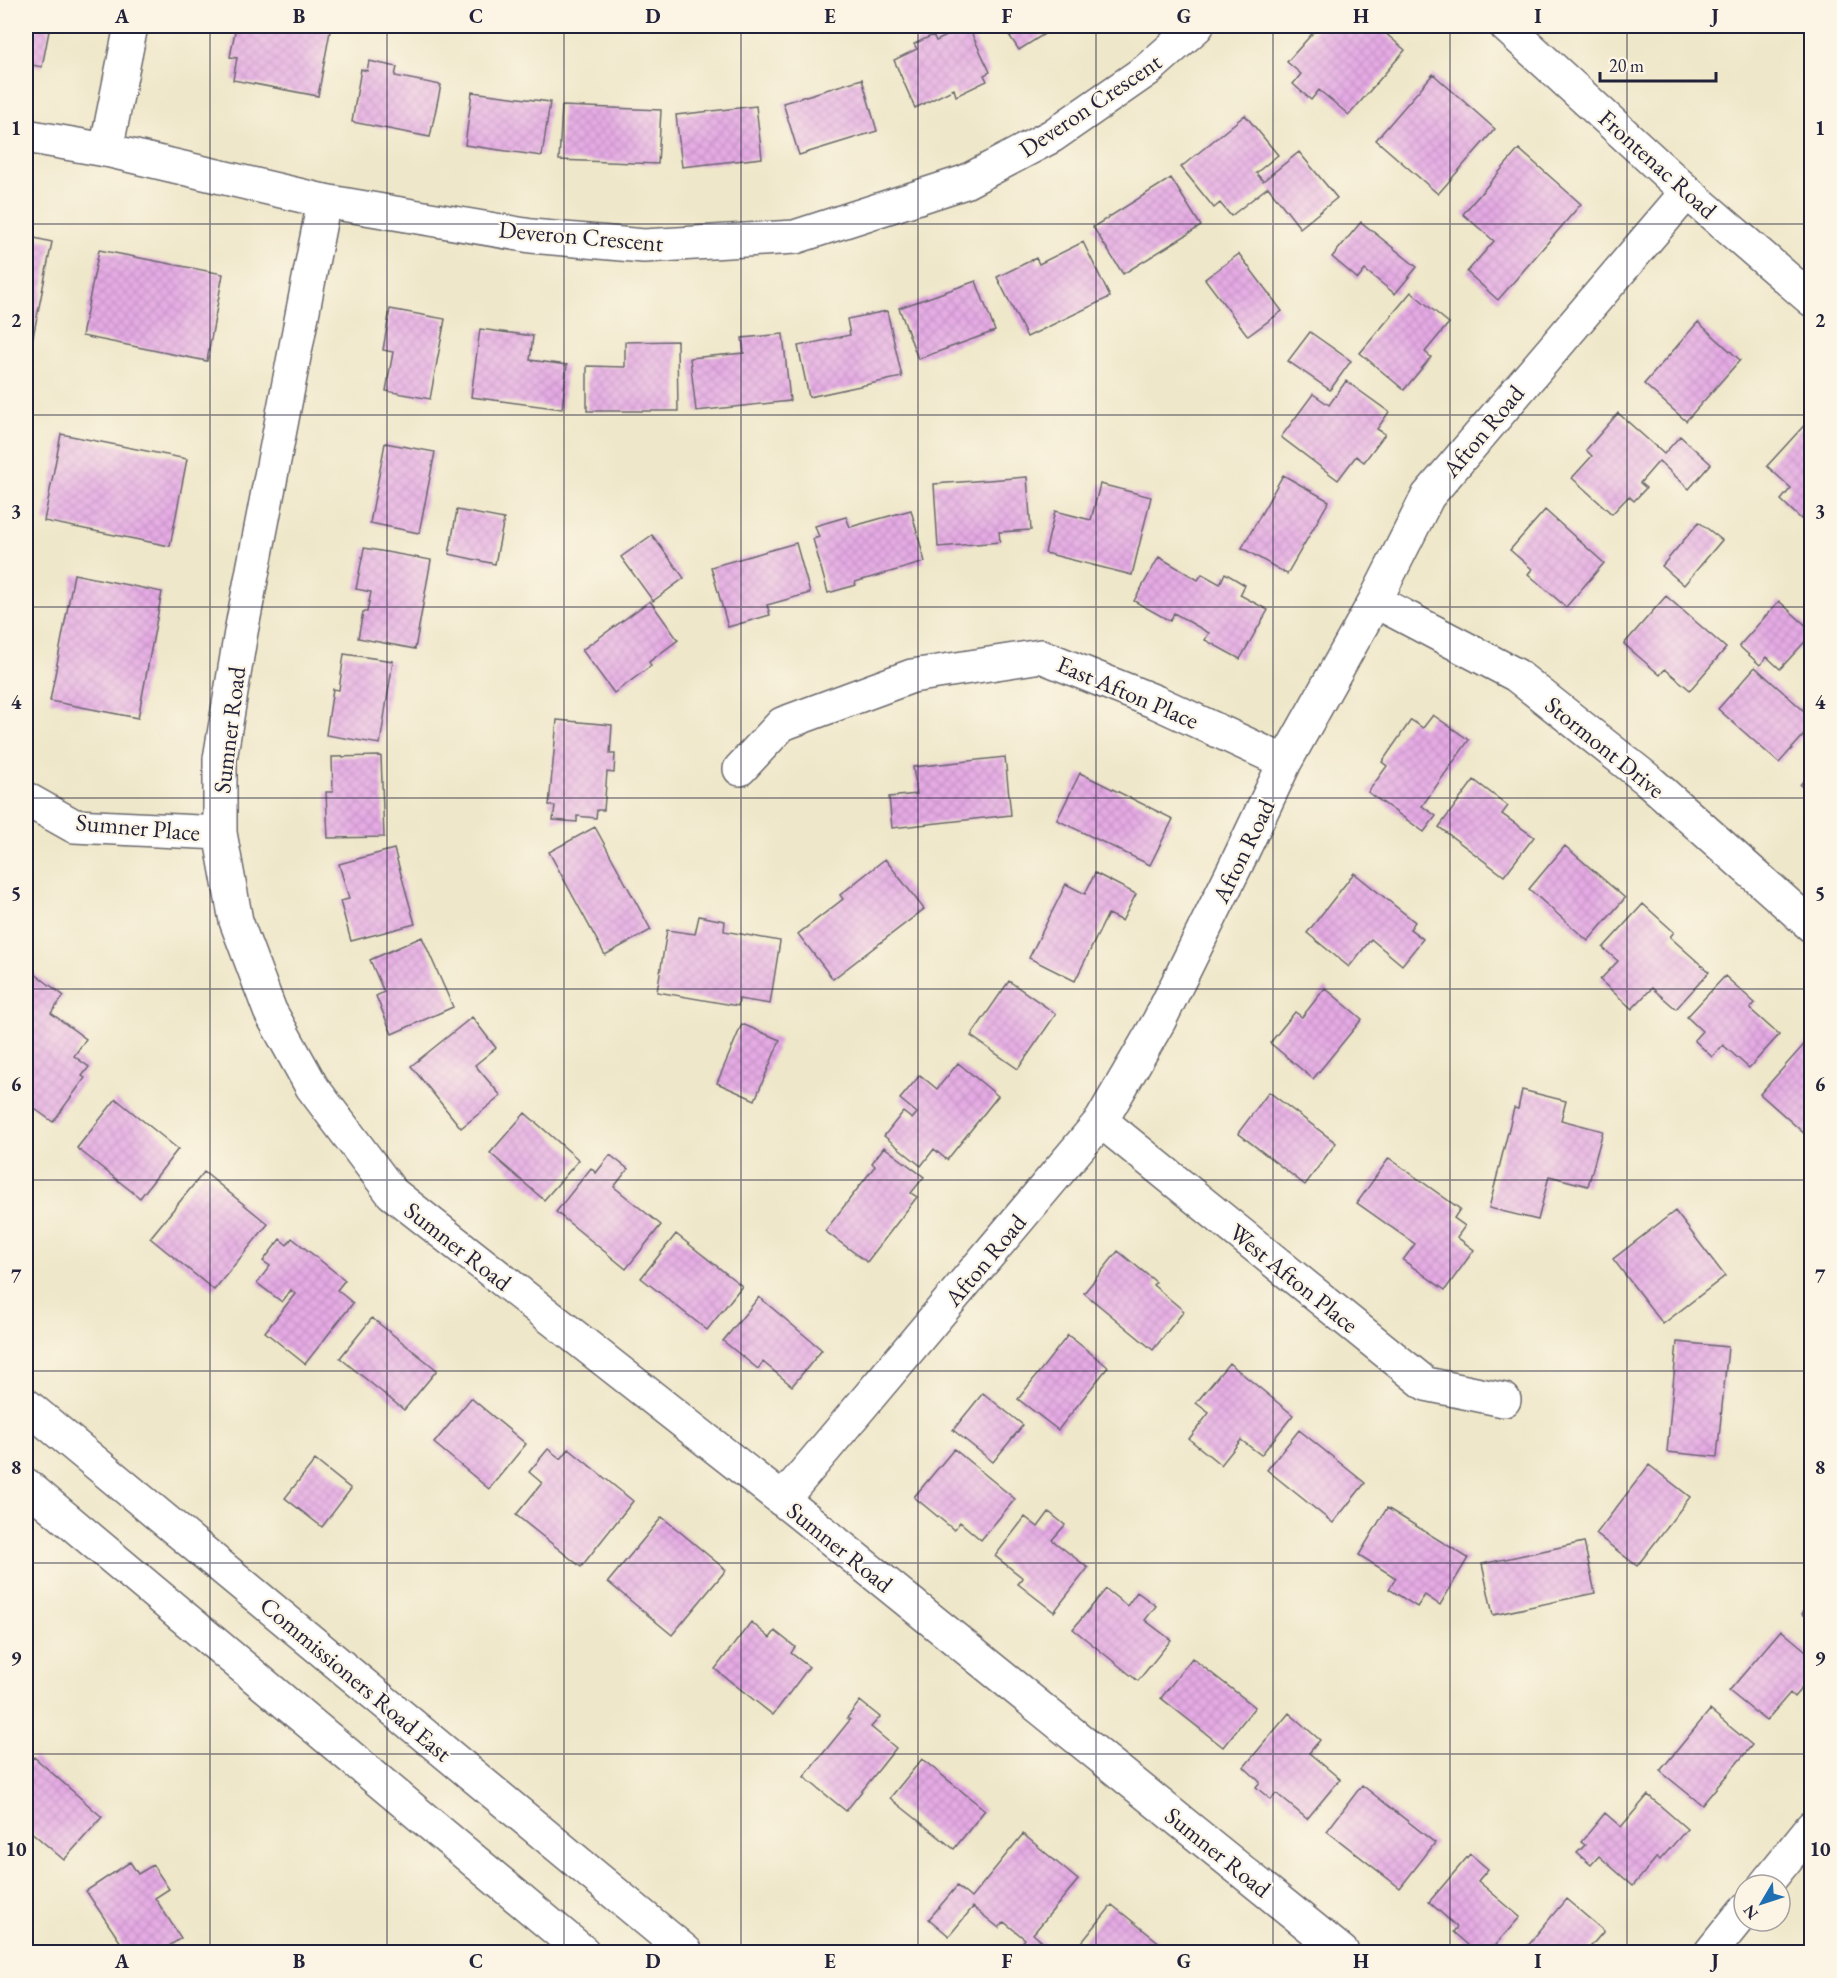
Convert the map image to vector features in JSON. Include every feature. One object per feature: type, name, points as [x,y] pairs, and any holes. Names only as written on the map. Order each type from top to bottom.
[{"type":"street","points":[[106,150],[131,26]]},
{"type":"street","name":"Deveron Crescent","points":[[26,136],[106,150],[324,201],[531,236],[644,246],[795,237],[965,182],[1052,136],[1147,70],[1197,26]]},
{"type":"street","name":"Frontenac Road","points":[[1506,26],[1688,192],[1812,300]]},
{"type":"street","name":"Afton Road","points":[[782,1500],[1101,1121],[1159,1022],[1285,762],[1375,601],[1428,496],[1688,192]]},
{"type":"street","name":"Sumner Road","points":[[324,201],[239,643],[220,759],[220,833],[236,921],[270,1011],[312,1087],[392,1193],[782,1500],[1342,1953]]},
{"type":"street","name":"Stormont Drive","points":[[1375,601],[1516,675],[1647,779],[1812,926]]},
{"type":"street","name":"East Afton Place","points":[[740,769],[782,724],[792,720],[912,676],[1041,656],[1156,702],[1285,762]]},
{"type":"street","name":"Sumner Place","points":[[26,799],[74,826],[220,833]]},
{"type":"street","name":"West Afton Place","points":[[1101,1121],[1426,1384],[1503,1400]]},
{"type":"street","name":"Commissioners Road East","points":[[26,1405],[686,1953]]},
{"type":"street","points":[[26,1485],[583,1953]]},
{"type":"street","points":[[1775,1873],[1812,1827]]},
{"type":"street","points":[[1711,1953],[1732,1926]]},
{"type":"building","points":[[26,26],[50,26],[42,67],[26,64]]},
{"type":"building","points":[[236,26],[331,26],[318,96],[233,80],[237,58],[230,57]]},
{"type":"building","points":[[968,26],[990,72],[984,75],[987,81],[956,96],[954,89],[915,108],[894,60],[917,49],[914,44],[933,35],[936,41]]},
{"type":"building","points":[[1003,26],[1057,26],[1019,50]]},
{"type":"building","points":[[1319,26],[1377,26],[1405,50],[1349,115],[1319,90],[1311,100],[1293,84],[1301,74],[1287,62]]},
{"type":"building","points":[[369,61],[397,67],[395,76],[441,85],[430,137],[352,122],[361,69],[367,71]]},
{"type":"building","points":[[1433,74],[1495,129],[1438,194],[1376,140]]},
{"type":"building","points":[[862,79],[877,131],[799,155],[783,103]]},
{"type":"building","points":[[472,92],[550,102],[542,156],[465,145]]},
{"type":"building","points":[[562,106],[661,110],[658,164],[559,160]]},
{"type":"building","points":[[756,106],[762,158],[682,167],[676,115]]},
{"type":"building","points":[[1245,115],[1278,155],[1256,173],[1263,181],[1299,152],[1337,198],[1300,228],[1268,187],[1231,216],[1220,203],[1214,208],[1181,167]]},
{"type":"building","points":[[1519,149],[1581,204],[1498,300],[1467,272],[1494,241],[1463,214]]},
{"type":"building","points":[[1171,178],[1201,226],[1123,274],[1093,227]]},
{"type":"building","points":[[1361,222],[1417,267],[1395,294],[1365,270],[1358,279],[1332,257]]},
{"type":"building","points":[[26,236],[52,242],[27,367],[26,366]]},
{"type":"building","points":[[1083,242],[1110,297],[1027,337],[997,277],[1036,258],[1039,264]]},
{"type":"building","points":[[99,250],[223,274],[207,361],[82,336]]},
{"type":"building","points":[[1239,254],[1282,311],[1248,336],[1205,279]]},
{"type":"building","points":[[976,281],[995,331],[918,359],[899,308]]},
{"type":"building","points":[[1411,292],[1449,323],[1425,352],[1431,357],[1404,390],[1360,353]]},
{"type":"building","points":[[390,309],[445,319],[430,399],[386,391],[393,352],[383,350]]},
{"type":"building","points":[[887,311],[902,377],[809,397],[798,346],[850,335],[847,319]]},
{"type":"building","points":[[1698,322],[1740,360],[1686,421],[1644,384]]},
{"type":"building","points":[[480,329],[533,336],[530,360],[567,365],[562,409],[471,397]]},
{"type":"building","points":[[1310,332],[1351,361],[1330,390],[1288,361]]},
{"type":"building","points":[[783,334],[790,401],[696,411],[690,358],[744,353],[742,338]]},
{"type":"building","points":[[677,341],[678,411],[587,411],[587,366],[625,367],[625,342]]},
{"type":"building","points":[[1346,381],[1389,412],[1377,429],[1385,434],[1364,462],[1356,456],[1338,480],[1281,437],[1313,394],[1329,405]]},
{"type":"building","points":[[1618,413],[1664,454],[1680,436],[1711,464],[1689,489],[1659,461],[1640,483],[1646,488],[1634,501],[1629,496],[1612,514],[1572,478],[1592,456],[1586,450]]},
{"type":"building","points":[[1809,420],[1812,423],[1812,508],[1801,519],[1781,500],[1791,488],[1767,466]]},
{"type":"building","points":[[61,434],[187,459],[170,546],[44,521]]},
{"type":"building","points":[[385,443],[435,452],[419,533],[370,523]]},
{"type":"building","points":[[1283,475],[1329,501],[1287,574],[1242,548]]},
{"type":"building","points":[[1027,477],[1031,530],[999,532],[1000,542],[938,547],[934,484]]},
{"type":"building","points":[[1100,484],[1151,497],[1132,575],[1045,553],[1055,511],[1091,520]]},
{"type":"building","points":[[457,510],[504,519],[495,564],[449,554]]},
{"type":"building","points":[[911,510],[925,562],[855,582],[856,585],[828,593],[813,539],[819,537],[815,526],[846,517],[850,527]]},
{"type":"building","points":[[1545,510],[1604,563],[1566,607],[1528,574],[1532,569],[1510,550]]},
{"type":"building","points":[[1699,522],[1722,540],[1684,585],[1662,566]]},
{"type":"building","points":[[652,535],[684,578],[653,601],[621,557]]},
{"type":"building","points":[[796,543],[810,593],[767,605],[770,615],[728,627],[711,567]]},
{"type":"building","points":[[364,548],[431,560],[415,649],[358,638],[363,612],[367,612],[371,592],[356,589]]},
{"type":"building","points":[[1159,557],[1198,580],[1202,574],[1220,584],[1225,573],[1245,585],[1240,595],[1268,610],[1240,659],[1205,640],[1209,633],[1174,613],[1170,621],[1134,601]]},
{"type":"building","points":[[74,574],[162,592],[138,718],[50,701]]},
{"type":"building","points":[[1666,596],[1726,648],[1690,690],[1665,669],[1660,675],[1624,644]]},
{"type":"building","points":[[650,601],[678,640],[649,662],[651,666],[614,693],[582,650]]},
{"type":"building","points":[[1779,601],[1812,631],[1812,634],[1780,669],[1767,657],[1760,665],[1739,646]]},
{"type":"building","points":[[344,654],[393,661],[380,744],[326,735],[333,689],[339,690]]},
{"type":"building","points":[[1755,667],[1812,718],[1812,726],[1779,763],[1718,709]]},
{"type":"building","points":[[1433,715],[1469,740],[1422,806],[1436,816],[1424,832],[1368,792],[1387,766],[1382,762],[1411,720],[1423,728]]},
{"type":"building","points":[[557,720],[612,725],[610,754],[615,754],[614,773],[607,772],[604,810],[597,810],[596,818],[577,816],[577,822],[553,820],[555,806],[549,805]]},
{"type":"building","points":[[381,756],[384,837],[328,838],[326,792],[333,792],[332,757]]},
{"type":"building","points":[[1005,757],[1011,815],[892,828],[889,797],[917,794],[913,767]]},
{"type":"building","points":[[1812,771],[1812,796],[1800,785]]},
{"type":"building","points":[[1080,773],[1173,819],[1150,865],[1057,820]]},
{"type":"building","points":[[1474,780],[1508,806],[1502,814],[1534,837],[1504,876],[1439,827]]},
{"type":"building","points":[[595,827],[651,930],[605,955],[549,852]]},
{"type":"building","points":[[1565,846],[1625,898],[1588,941],[1529,889]]},
{"type":"building","points":[[394,849],[415,924],[351,941],[340,901],[349,899],[339,864]]},
{"type":"building","points":[[885,859],[924,909],[833,979],[798,934],[843,899],[840,895]]},
{"type":"building","points":[[1095,873],[1136,894],[1122,921],[1108,914],[1075,981],[1029,958],[1066,884],[1085,894]]},
{"type":"building","points":[[1354,873],[1415,922],[1410,929],[1423,939],[1402,965],[1371,939],[1349,967],[1307,933]]},
{"type":"building","points":[[1643,904],[1674,932],[1670,937],[1709,972],[1676,1009],[1652,988],[1632,1009],[1600,980],[1618,961],[1603,948]]},
{"type":"building","points":[[699,916],[725,921],[724,931],[780,941],[770,1004],[739,999],[738,1006],[657,992],[667,930],[695,934]]},
{"type":"building","points":[[422,937],[453,1007],[392,1034],[376,996],[384,992],[370,960]]},
{"type":"building","points":[[26,967],[64,996],[51,1013],[86,1039],[74,1056],[89,1067],[82,1076],[85,1078],[53,1122],[28,1104],[26,1108],[26,1035],[30,1029],[26,1026]]},
{"type":"building","points":[[1725,976],[1755,1003],[1750,1009],[1779,1035],[1749,1068],[1723,1045],[1712,1057],[1694,1040],[1702,1031],[1687,1017]]},
{"type":"building","points":[[1009,981],[1056,1014],[1018,1069],[971,1036]]},
{"type":"building","points":[[1325,988],[1362,1019],[1313,1079],[1270,1043],[1295,1012],[1302,1017]]},
{"type":"building","points":[[472,1017],[496,1048],[475,1065],[501,1096],[461,1128],[411,1066]]},
{"type":"building","points":[[742,1024],[780,1040],[755,1100],[717,1083]]},
{"type":"building","points":[[1809,1039],[1812,1042],[1812,1131],[1807,1136],[1760,1094]]},
{"type":"building","points":[[958,1063],[998,1096],[947,1160],[934,1149],[921,1166],[884,1136],[903,1112],[912,1119],[917,1113],[900,1099],[920,1075],[937,1089]]},
{"type":"building","points":[[1522,1090],[1566,1101],[1561,1120],[1603,1131],[1588,1186],[1549,1176],[1538,1220],[1489,1208],[1514,1108],[1518,1109]]},
{"type":"building","points":[[1269,1092],[1336,1143],[1305,1185],[1238,1133]]},
{"type":"building","points":[[116,1099],[178,1149],[140,1198],[77,1148]]},
{"type":"building","points":[[525,1113],[579,1160],[544,1200],[490,1153]]},
{"type":"building","points":[[884,1147],[924,1177],[911,1193],[917,1197],[867,1262],[825,1231],[875,1166],[872,1163]]},
{"type":"building","points":[[610,1155],[628,1169],[614,1187],[661,1225],[626,1269],[556,1212],[591,1168],[596,1173]]},
{"type":"building","points":[[1389,1158],[1460,1209],[1454,1218],[1465,1226],[1457,1237],[1474,1250],[1445,1290],[1403,1260],[1415,1244],[1357,1203]]},
{"type":"building","points":[[204,1172],[268,1224],[214,1290],[150,1238]]},
{"type":"building","points":[[1675,1211],[1725,1276],[1663,1324],[1613,1259]]},
{"type":"building","points":[[676,1234],[742,1286],[707,1330],[641,1278]]},
{"type":"building","points":[[292,1238],[345,1280],[337,1290],[353,1303],[305,1364],[265,1332],[295,1294],[291,1290],[282,1302],[257,1283],[270,1266],[263,1261],[280,1239],[287,1245]]},
{"type":"building","points":[[1118,1251],[1156,1282],[1153,1285],[1184,1311],[1153,1350],[1084,1293]]},
{"type":"building","points":[[759,1297],[822,1350],[792,1386],[763,1362],[758,1369],[723,1341]]},
{"type":"building","points":[[372,1318],[437,1370],[404,1410],[340,1358]]},
{"type":"building","points":[[1068,1335],[1108,1367],[1058,1430],[1018,1399]]},
{"type":"building","points":[[1677,1342],[1728,1347],[1717,1457],[1667,1452]]},
{"type":"building","points":[[1229,1363],[1293,1415],[1261,1455],[1241,1440],[1221,1465],[1189,1439],[1209,1413],[1196,1403]]},
{"type":"building","points":[[983,1393],[1023,1425],[993,1462],[953,1430]]},
{"type":"building","points":[[471,1398],[526,1444],[489,1489],[434,1443]]},
{"type":"building","points":[[1299,1430],[1365,1483],[1333,1523],[1267,1470]]},
{"type":"building","points":[[548,1449],[561,1459],[569,1449],[633,1501],[581,1567],[516,1515],[542,1483],[529,1472]]},
{"type":"building","points":[[954,1449],[1015,1499],[981,1540],[960,1522],[954,1530],[914,1497]]},
{"type":"building","points":[[315,1460],[351,1489],[322,1527],[285,1498]]},
{"type":"building","points":[[1649,1465],[1690,1497],[1637,1566],[1596,1534]]},
{"type":"building","points":[[1387,1508],[1468,1558],[1440,1605],[1425,1595],[1417,1607],[1389,1589],[1396,1578],[1359,1555]]},
{"type":"building","points":[[1049,1512],[1065,1525],[1052,1540],[1088,1568],[1054,1612],[1018,1584],[1023,1578],[995,1556],[1025,1517],[1038,1527]]},
{"type":"building","points":[[662,1517],[726,1570],[672,1635],[608,1582]]},
{"type":"building","points":[[1584,1542],[1595,1593],[1493,1615],[1482,1564]]},
{"type":"building","points":[[1106,1589],[1127,1606],[1137,1592],[1156,1606],[1145,1620],[1171,1640],[1138,1681],[1073,1629]]},
{"type":"building","points":[[1812,1598],[1812,1619],[1802,1614]]},
{"type":"building","points":[[751,1622],[770,1638],[775,1631],[795,1647],[791,1653],[809,1667],[773,1715],[715,1669]]},
{"type":"building","points":[[1781,1630],[1812,1656],[1812,1676],[1794,1697],[1790,1693],[1766,1721],[1729,1691]]},
{"type":"building","points":[[1192,1658],[1255,1707],[1223,1747],[1161,1698]]},
{"type":"building","points":[[860,1701],[880,1717],[871,1727],[896,1748],[846,1811],[804,1777],[850,1720],[847,1718]]},
{"type":"building","points":[[1710,1710],[1752,1745],[1702,1805],[1660,1771]]},
{"type":"building","points":[[1289,1713],[1320,1740],[1309,1753],[1340,1779],[1307,1819],[1276,1793],[1271,1800],[1256,1787],[1260,1782],[1244,1767]]},
{"type":"building","points":[[34,1757],[102,1817],[64,1860],[29,1830],[26,1834],[26,1767]]},
{"type":"building","points":[[922,1759],[985,1810],[954,1849],[890,1798]]},
{"type":"building","points":[[1362,1785],[1435,1843],[1400,1888],[1327,1831]]},
{"type":"building","points":[[1648,1795],[1687,1829],[1660,1860],[1657,1857],[1633,1886],[1599,1856],[1591,1865],[1577,1853],[1585,1845],[1581,1842],[1605,1813],[1621,1827]]},
{"type":"building","points":[[1023,1834],[1078,1880],[1033,1934],[1050,1948],[1046,1952],[1015,1952],[1025,1939],[1004,1922],[999,1928],[973,1907],[949,1936],[929,1919],[957,1886],[971,1898]]},
{"type":"building","points":[[1470,1854],[1488,1869],[1478,1881],[1520,1917],[1489,1952],[1476,1952],[1453,1932],[1457,1927],[1429,1902]]},
{"type":"building","points":[[130,1862],[138,1874],[153,1865],[169,1889],[155,1898],[181,1938],[160,1952],[127,1952],[86,1891]]},
{"type":"building","points":[[1566,1899],[1604,1931],[1586,1952],[1522,1952]]},
{"type":"building","points":[[1112,1905],[1171,1952],[1074,1952]]}]
